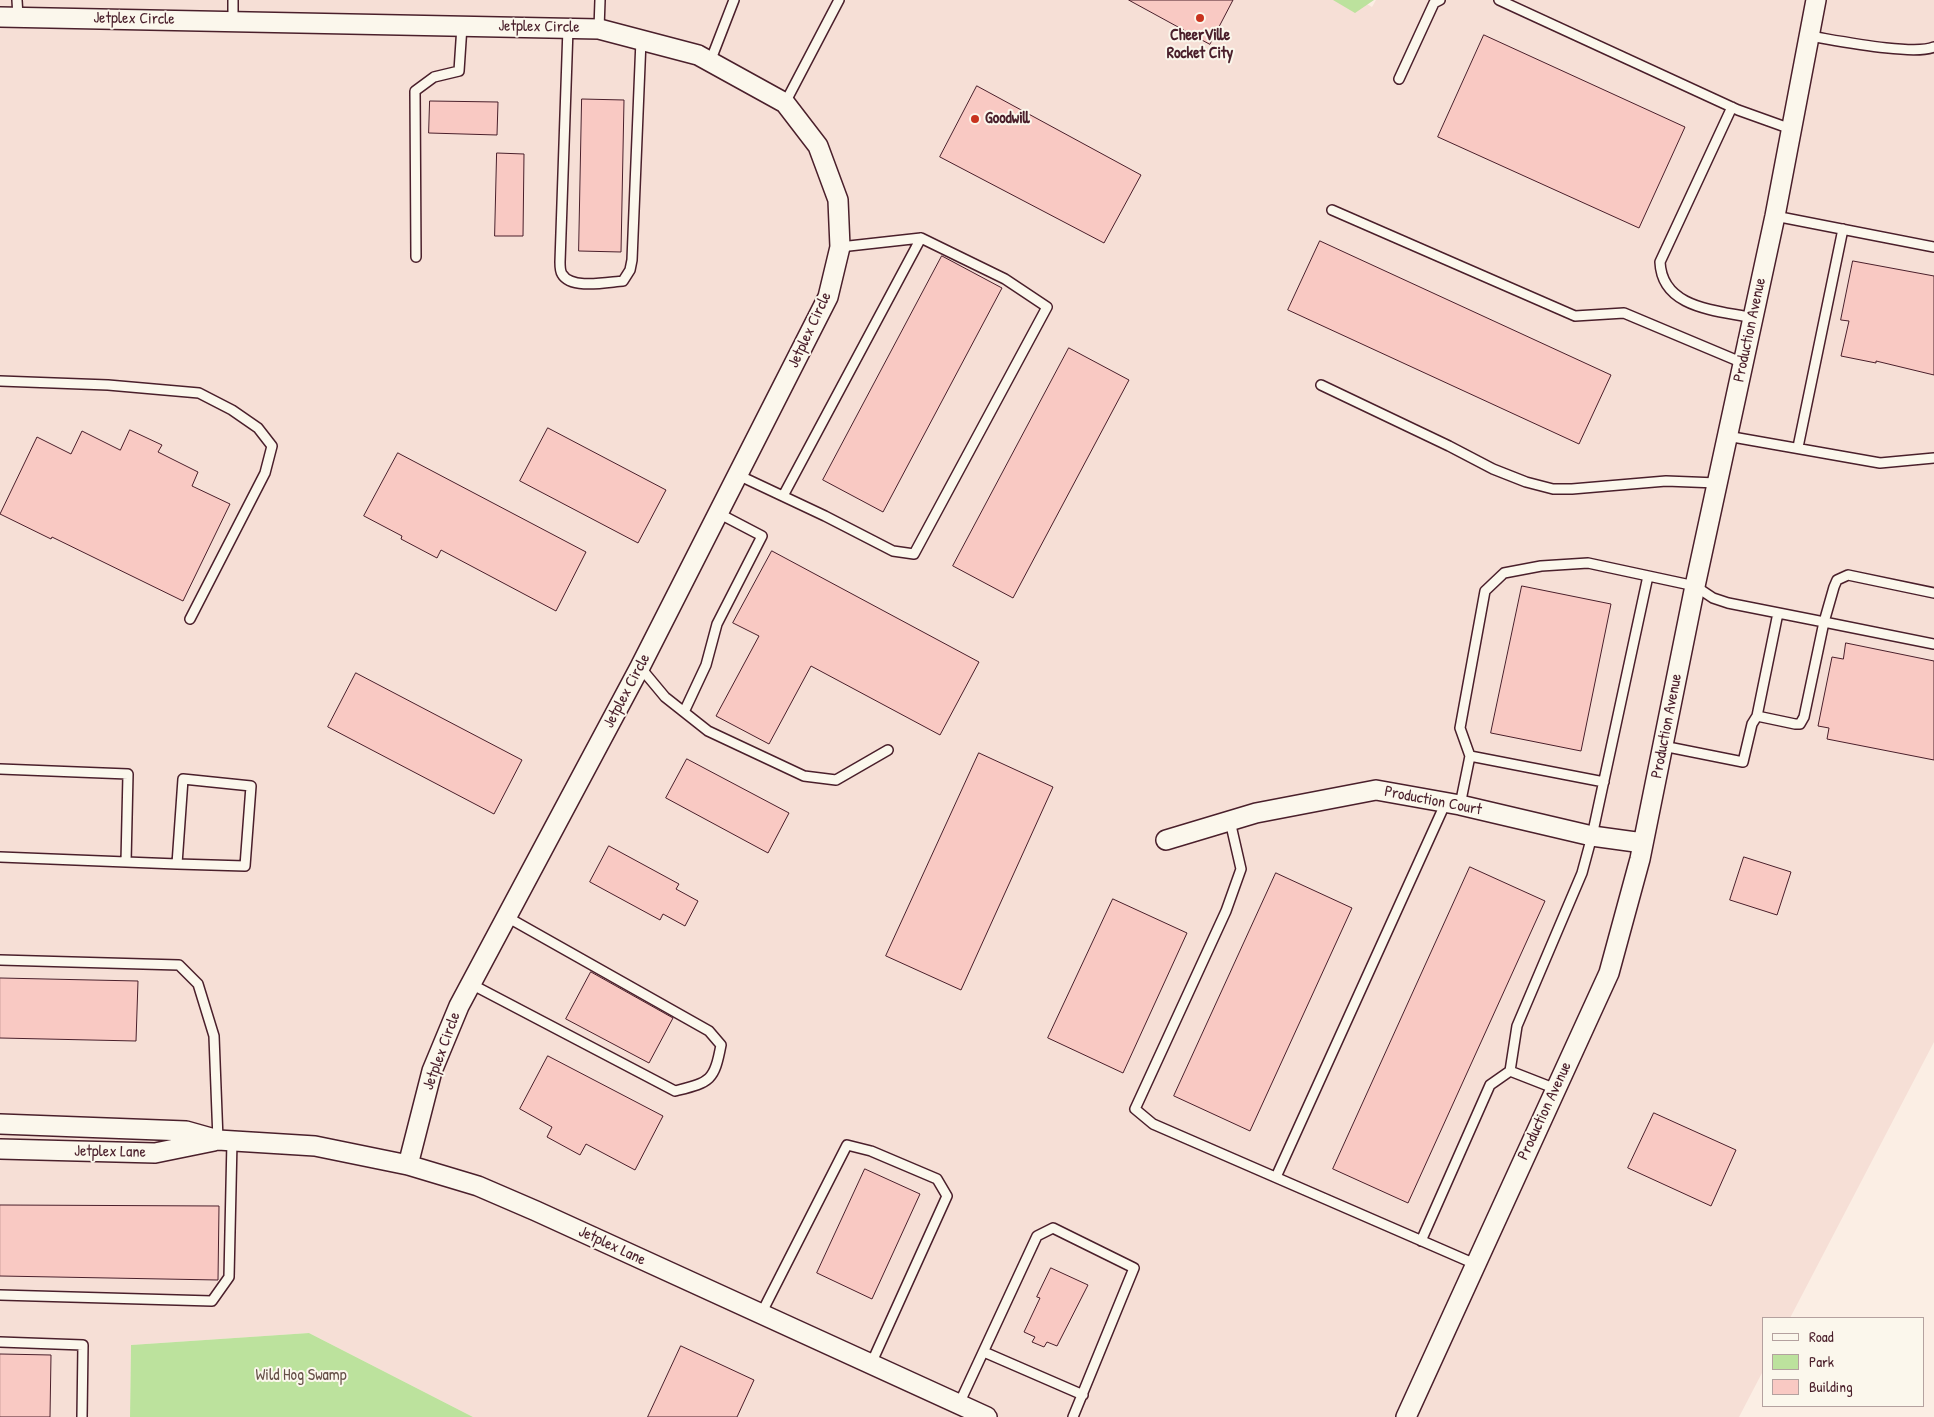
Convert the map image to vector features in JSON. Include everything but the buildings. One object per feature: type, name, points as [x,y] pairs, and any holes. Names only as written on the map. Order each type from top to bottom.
[{"type":"street","name":"Production Avenue","points":[[1406,1417],[1608,973],[1643,843],[1695,586],[1775,216],[1816,0]]},
{"type":"street","name":"Jetplex Circle","points":[[12,11],[233,21],[599,29],[698,55],[785,103],[818,146],[838,200],[840,247],[828,297],[640,667],[459,1006],[432,1071],[408,1165]]},
{"type":"street","name":"Production Court","points":[[1166,840],[1256,813],[1376,790],[1453,804],[1592,836],[1643,843]]},
{"type":"street","name":"Jetplex Lane","points":[[0,1124],[186,1131],[225,1140],[315,1146],[408,1165],[478,1186],[987,1417]]},
{"type":"street","name":"Jetplex Lane","points":[[0,1150],[156,1153],[225,1140]]},
{"type":"lane","points":[[233,0],[233,21]]},
{"type":"lane","points":[[599,29],[600,0]]},
{"type":"lane","points":[[710,62],[734,0]]},
{"type":"lane","points":[[785,103],[839,0]]},
{"type":"lane","points":[[1399,79],[1434,3],[1440,0]]},
{"type":"lane","points":[[1499,0],[1732,107],[1791,129]]},
{"type":"lane","points":[[416,257],[415,92],[434,77],[459,70],[462,26]]},
{"type":"lane","points":[[568,28],[560,262],[562,274],[569,280],[584,284],[623,281],[630,270],[632,260],[641,40]]},
{"type":"lane","points":[[1809,36],[1894,49],[1919,50],[1934,47]]},
{"type":"lane","points":[[1732,107],[1660,262],[1664,280],[1670,291],[1678,298],[1701,307],[1753,318]]},
{"type":"lane","points":[[1332,210],[1574,316],[1624,313],[1743,362]]},
{"type":"lane","points":[[1775,216],[1934,247]]},
{"type":"lane","points":[[1798,447],[1843,229]]},
{"type":"lane","points":[[783,496],[921,238]]},
{"type":"lane","points":[[738,475],[893,551],[914,554],[1047,307],[1005,279],[921,238],[840,247]]},
{"type":"lane","points":[[0,380],[108,385],[199,394],[232,410],[258,428],[272,446],[265,473],[190,619]]},
{"type":"lane","points":[[1321,385],[1493,469],[1526,482],[1553,489],[1666,481],[1717,483]]},
{"type":"lane","points":[[1728,436],[1880,463],[1934,458]]},
{"type":"lane","points":[[684,712],[706,665],[717,624],[762,536],[718,514]]},
{"type":"lane","points":[[1276,1177],[1453,804],[1470,756],[1460,728],[1484,591],[1504,573],[1541,566],[1588,563],[1695,586],[1713,598],[1728,603],[1934,644]]},
{"type":"lane","points":[[1757,716],[1795,724],[1800,724],[1803,721],[1824,622],[1837,580],[1848,575],[1934,593]]},
{"type":"lane","points":[[1421,1241],[1490,1085],[1510,1070],[1517,1026],[1582,873],[1604,782],[1648,576]]},
{"type":"lane","points":[[1663,746],[1743,762],[1752,724],[1757,716],[1778,613]]},
{"type":"lane","points":[[640,667],[665,697],[708,731],[804,776],[836,780],[888,750]]},
{"type":"lane","points":[[1470,756],[1604,782]]},
{"type":"lane","points":[[0,769],[128,774],[126,862]]},
{"type":"lane","points":[[0,857],[177,864],[245,866],[251,786],[184,779],[177,864]]},
{"type":"lane","points":[[1230,821],[1241,869],[1226,910],[1135,1109],[1153,1124],[1474,1264]]},
{"type":"lane","points":[[471,984],[675,1091],[704,1084],[717,1068],[721,1045],[709,1031],[507,916]]},
{"type":"lane","points":[[0,960],[179,965],[198,984],[214,1036],[225,1140],[229,1277],[212,1302],[0,1295]]},
{"type":"lane","points":[[1510,1070],[1556,1089]]},
{"type":"lane","points":[[761,1314],[847,1146],[871,1151],[937,1179],[947,1196],[871,1364]]},
{"type":"lane","points":[[959,1404],[1037,1236],[1053,1228],[1134,1268],[1073,1417]]},
{"type":"lane","points":[[0,1342],[83,1345],[82,1417]]},
{"type":"lane","points":[[984,1352],[1083,1395]]},
{"type":"shaded area","points":[[0,0],[1360,0],[1372,7],[1376,0],[1934,0],[1934,1042],[1791,1317],[1762,1317],[1762,1373],[1739,1417],[473,1417],[309,1333],[131,1345],[130,1417],[0,1417]]},
{"type":"green space","points":[[1333,0],[1374,0],[1355,13]]},
{"type":"green space","name":"Wild Hog Swamp","points":[[309,1333],[473,1417],[130,1417],[131,1345]]},
{"type":"place","name":"CheerVille Rocket City","points":[[1200,18]]},
{"type":"place","name":"Goodwill","points":[[975,119]]}]
